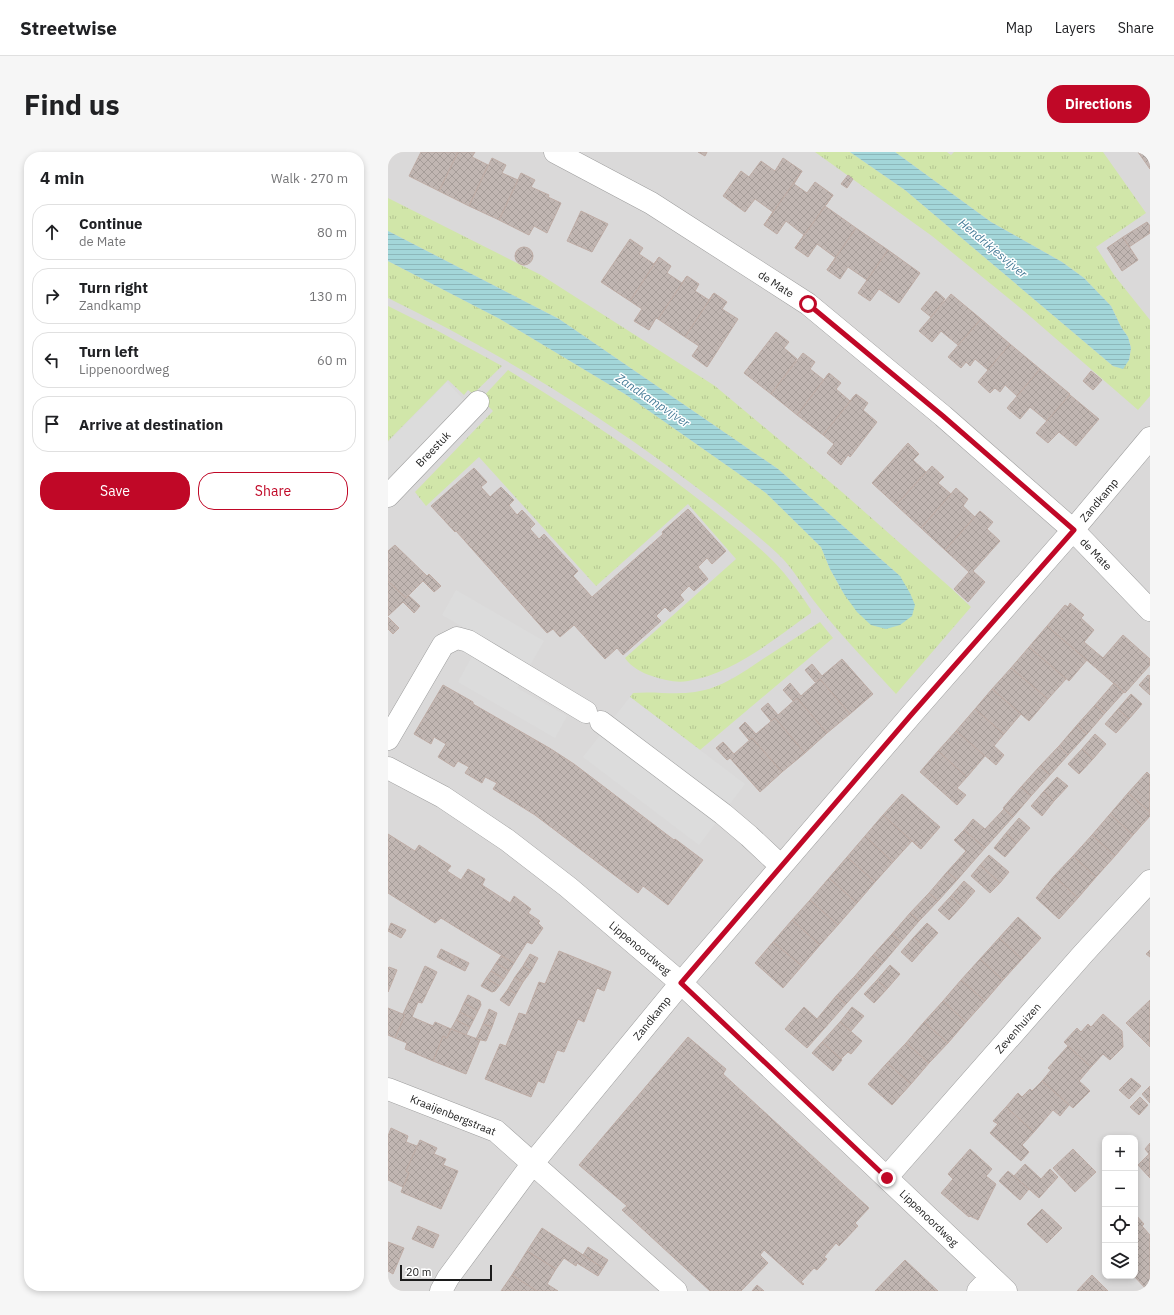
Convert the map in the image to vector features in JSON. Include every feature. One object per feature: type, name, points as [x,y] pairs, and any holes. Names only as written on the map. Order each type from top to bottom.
[{"type":"street","name":"de Mate","points":[[555,152],[651,204],[808,304],[943,416],[1074,530],[1150,610]]},
{"type":"street","name":"Breestuk","points":[[388,496],[478,402]]},
{"type":"street","name":"Zandkamp","points":[[441,1291],[448,1278],[533,1163],[681,983],[911,715],[1074,530],[1150,438]]},
{"type":"street","points":[[388,739],[443,645],[457,638],[468,641],[594,717],[723,814],[781,866]]},
{"type":"street","name":"Lippenoordweg","points":[[388,768],[443,797],[507,840],[568,887],[681,983],[887,1178],[992,1286]]},
{"type":"street","name":"Zevenhuizen","points":[[887,1178],[1083,954],[1150,880]]},
{"type":"street","name":"Kraaijenbergstraat","points":[[388,1089],[496,1130],[533,1163]]},
{"type":"street","points":[[533,1163],[676,1291]]},
{"type":"shaded area","points":[[388,152],[1150,152],[1150,1291],[388,1291]]},
{"type":"shaded area","points":[[447,382],[464,400],[388,478],[388,442]]},
{"type":"shaded area","points":[[456,590],[544,641],[517,688],[567,716],[555,738],[458,682],[482,638],[442,615]]},
{"type":"shaded area","points":[[630,697],[745,784],[699,845],[583,757]]},
{"type":"green space","points":[[815,152],[850,152],[905,190],[1113,366],[1122,368],[1129,360],[1131,348],[1128,337],[1121,327],[1111,306],[1084,278],[1062,262],[991,222],[895,152],[947,152],[951,155],[954,152],[1103,152],[1146,213],[1096,247],[1114,275],[1150,320],[1150,396],[1138,410],[1024,311],[932,236]]},
{"type":"green space","points":[[388,198],[541,275],[715,386],[842,492],[971,607],[896,694],[846,640],[813,600],[784,560],[753,532],[673,470],[570,399],[462,336],[388,298],[388,261],[500,319],[625,394],[766,493],[821,547],[830,569],[844,594],[900,576],[778,469],[559,319],[388,231]]},
{"type":"green space","points":[[388,306],[502,366],[473,394],[468,390],[464,395],[448,380],[388,441]]},
{"type":"green space","points":[[508,370],[586,419],[637,454],[687,490],[759,547],[784,573],[808,605],[811,613],[753,654],[722,671],[684,682],[661,679],[648,675],[634,667],[625,658],[736,559],[688,504],[596,586],[479,457],[426,506],[415,492],[493,411],[481,399]]},
{"type":"green space","points":[[820,622],[833,638],[700,750],[630,697],[633,693],[687,693],[715,687],[741,674]]},
{"type":"water","name":"Hendrikjesvijver","points":[[850,152],[895,152],[991,222],[1062,262],[1084,278],[1111,306],[1121,327],[1128,337],[1131,348],[1129,360],[1123,369],[1113,366],[905,190]]},
{"type":"water","name":"Zandkampvijver","points":[[388,231],[559,319],[778,469],[900,576],[915,605],[912,616],[900,625],[886,629],[871,625],[857,612],[844,594],[830,569],[821,547],[766,493],[625,394],[500,319],[388,261]]},
{"type":"building","points":[[421,152],[458,152],[439,191],[409,176]]},
{"type":"building","points":[[458,152],[475,152],[472,157],[488,165],[469,206],[439,191]]},
{"type":"building","points":[[698,152],[707,152],[705,156]]},
{"type":"building","points":[[1138,152],[1150,152],[1150,169]]},
{"type":"building","points":[[492,158],[506,165],[502,173],[518,180],[499,220],[469,206]]},
{"type":"building","points":[[783,158],[802,171],[764,225],[773,212],[755,199],[745,212],[723,196],[741,171],[749,177],[761,161],[775,171]]},
{"type":"building","points":[[802,171],[794,184],[807,193],[815,182],[833,195],[795,248],[804,235],[786,221],[777,234],[764,225]]},
{"type":"building","points":[[521,173],[535,180],[531,187],[549,195],[548,197],[561,203],[547,233],[534,226],[529,235],[499,220]]},
{"type":"building","points":[[848,175],[853,179],[847,188],[841,184]]},
{"type":"building","points":[[825,206],[856,228],[836,258],[817,244],[808,257],[795,248]]},
{"type":"building","points":[[581,211],[608,224],[592,252],[567,241]]},
{"type":"building","points":[[1147,222],[1150,226],[1150,233],[1129,247],[1123,237]]},
{"type":"building","points":[[856,228],[888,250],[867,280],[848,267],[840,279],[827,270]]},
{"type":"building","points":[[1123,237],[1138,260],[1122,271],[1107,248]]},
{"type":"building","points":[[630,239],[643,248],[639,254],[654,264],[659,257],[630,301],[601,282]]},
{"type":"building","points":[[520,247],[528,247],[533,252],[531,263],[528,265],[520,265],[515,260],[515,252]]},
{"type":"building","points":[[888,250],[920,273],[899,303],[879,289],[870,301],[858,293]]},
{"type":"building","points":[[659,257],[671,266],[667,273],[682,283],[687,276],[649,330],[634,321],[642,309],[630,301]]},
{"type":"building","points":[[687,276],[699,284],[695,291],[709,300],[714,293],[685,337],[658,319]]},
{"type":"building","points":[[936,291],[945,299],[931,317],[921,309]]},
{"type":"building","points":[[714,293],[727,302],[722,309],[738,319],[707,367],[692,356],[699,346],[685,337]]},
{"type":"building","points":[[951,294],[981,319],[958,345],[941,331],[932,342],[919,331]]},
{"type":"building","points":[[981,319],[1010,344],[988,370],[975,359],[970,366],[966,362],[961,368],[948,357]]},
{"type":"building","points":[[776,332],[789,342],[784,348],[797,359],[771,394],[744,373]]},
{"type":"building","points":[[1010,344],[1040,369],[1017,396],[1005,385],[1000,392],[995,388],[990,393],[978,382]]},
{"type":"building","points":[[803,353],[815,362],[810,369],[824,380],[797,415],[771,394]]},
{"type":"building","points":[[1040,369],[1070,394],[1047,421],[1030,407],[1020,419],[1007,408]]},
{"type":"building","points":[[1091,371],[1102,380],[1093,390],[1083,381]]},
{"type":"building","points":[[829,373],[841,383],[836,389],[850,401],[856,394],[823,435],[797,415]]},
{"type":"building","points":[[856,394],[868,403],[863,410],[877,422],[850,457],[848,455],[841,465],[827,453],[834,444],[823,435]]},
{"type":"building","points":[[1070,395],[1099,419],[1076,446],[1059,432],[1048,443],[1036,433]]},
{"type":"building","points":[[908,443],[919,454],[913,460],[926,472],[896,505],[872,483]]},
{"type":"building","points":[[932,466],[944,477],[938,483],[951,494],[921,528],[896,505]]},
{"type":"building","points":[[474,468],[487,482],[481,487],[490,497],[501,487],[514,500],[509,505],[517,515],[522,510],[535,524],[530,529],[539,539],[544,534],[578,571],[573,576],[592,597],[663,534],[662,532],[688,509],[726,551],[712,564],[707,558],[698,567],[708,579],[694,591],[689,586],[680,595],[684,600],[670,612],[665,607],[656,616],[661,621],[623,655],[617,648],[605,659],[574,625],[560,637],[553,629],[547,633],[456,531],[455,532],[431,506]]},
{"type":"building","points":[[956,488],[968,499],[963,506],[975,517],[945,550],[921,528]]},
{"type":"building","points":[[980,511],[993,522],[987,529],[1000,541],[973,571],[985,582],[968,602],[954,589],[969,572],[945,550]]},
{"type":"building","points":[[395,545],[427,576],[429,574],[441,586],[434,592],[423,581],[406,598],[388,581],[388,551]]},
{"type":"building","points":[[388,581],[406,598],[408,595],[420,606],[414,613],[403,602],[388,616]]},
{"type":"building","points":[[1070,603],[1084,615],[1081,618],[1094,630],[1084,642],[1103,658],[1123,635],[1150,659],[1150,665],[1125,693],[1047,626],[1065,605],[1068,607]]},
{"type":"building","points":[[388,617],[399,628],[393,634],[388,629]]},
{"type":"building","points":[[1047,626],[1087,660],[1069,681],[1029,647]]},
{"type":"building","points":[[1029,647],[1066,679],[1048,699],[1011,668]]},
{"type":"building","points":[[842,659],[873,694],[850,714],[820,679],[815,682],[805,670],[812,664],[822,676]]},
{"type":"building","points":[[1011,668],[1048,699],[1029,721],[992,689]]},
{"type":"building","points":[[1148,675],[1150,676],[1150,695],[1139,685]]},
{"type":"building","points":[[820,679],[850,714],[827,733],[797,698],[793,701],[783,690],[790,683],[801,696]]},
{"type":"building","points":[[1114,683],[1124,692],[1105,713],[1095,705]]},
{"type":"building","points":[[443,685],[574,764],[674,840],[675,839],[703,860],[668,905],[643,886],[638,893],[535,815],[493,789],[497,783],[485,777],[482,783],[465,773],[469,767],[458,761],[454,767],[438,757],[446,744],[434,737],[431,744],[414,734]]},
{"type":"building","points":[[992,689],[1021,714],[1004,734],[975,709]]},
{"type":"building","points":[[1131,694],[1142,704],[1129,719],[1118,709]]},
{"type":"building","points":[[797,698],[827,733],[805,753],[775,718],[771,721],[761,709],[768,703],[778,715]]},
{"type":"building","points":[[1095,705],[1105,713],[1087,734],[1077,725]]},
{"type":"building","points":[[975,709],[1004,734],[994,746],[1004,755],[996,765],[956,731]]},
{"type":"building","points":[[1118,709],[1129,719],[1116,733],[1105,724]]},
{"type":"building","points":[[775,718],[805,753],[782,772],[752,738],[749,740],[739,728],[745,722],[756,734]]},
{"type":"building","points":[[1077,725],[1087,734],[1068,755],[1059,746]]},
{"type":"building","points":[[956,731],[985,756],[967,777],[938,751]]},
{"type":"building","points":[[1095,734],[1106,744],[1093,759],[1082,749]]},
{"type":"building","points":[[752,738],[782,772],[760,792],[730,758],[727,760],[716,748],[723,742],[734,754]]},
{"type":"building","points":[[1059,746],[1068,755],[1050,775],[1040,766]]},
{"type":"building","points":[[1082,749],[1093,759],[1079,774],[1068,764]]},
{"type":"building","points":[[938,751],[967,777],[957,788],[966,795],[957,805],[920,772]]},
{"type":"building","points":[[1040,766],[1050,775],[1031,796],[1021,787]]},
{"type":"building","points":[[1147,772],[1150,775],[1150,812],[1128,793]]},
{"type":"building","points":[[1057,777],[1068,786],[1054,801],[1044,791]]},
{"type":"building","points":[[1021,787],[1031,796],[1013,817],[1003,808]]},
{"type":"building","points":[[1044,791],[1054,801],[1042,816],[1031,806]]},
{"type":"building","points":[[1128,793],[1150,812],[1150,816],[1133,835],[1110,814]]},
{"type":"building","points":[[902,794],[940,827],[921,849],[883,815]]},
{"type":"building","points":[[1004,809],[1013,817],[985,848],[964,830],[973,819],[985,829]]},
{"type":"building","points":[[1110,814],[1133,835],[1115,856],[1092,835]]},
{"type":"building","points":[[883,815],[921,849],[912,841],[893,862],[865,836]]},
{"type":"building","points":[[1019,818],[1030,828],[1017,843],[1006,833]]},
{"type":"building","points":[[964,830],[985,848],[957,880],[947,872],[966,851],[954,840]]},
{"type":"building","points":[[1006,833],[1017,843],[1005,857],[994,848]]},
{"type":"building","points":[[388,834],[415,851],[419,845],[451,866],[447,871],[461,880],[468,869],[485,879],[482,885],[510,903],[514,896],[531,909],[528,913],[540,921],[538,923],[543,928],[532,944],[527,942],[514,963],[441,918],[435,923],[388,893]]},
{"type":"building","points":[[1092,835],[1115,856],[1096,877],[1073,856]]},
{"type":"building","points":[[865,836],[893,862],[875,882],[847,857]]},
{"type":"building","points":[[989,855],[1009,872],[1000,883],[980,865]]},
{"type":"building","points":[[1073,856],[1096,877],[1078,898],[1054,876]]},
{"type":"building","points":[[847,857],[875,882],[857,903],[829,878]]},
{"type":"building","points":[[980,865],[1000,883],[990,893],[971,876]]},
{"type":"building","points":[[947,872],[957,880],[938,901],[929,893]]},
{"type":"building","points":[[1054,876],[1078,898],[1059,919],[1036,898]]},
{"type":"building","points":[[829,878],[857,903],[838,925],[810,900]]},
{"type":"building","points":[[964,881],[975,891],[962,906],[951,896]]},
{"type":"building","points":[[929,893],[938,901],[919,921],[910,913]]},
{"type":"building","points":[[951,896],[962,906],[949,920],[938,910]]},
{"type":"building","points":[[810,900],[838,925],[820,945],[792,920]]},
{"type":"building","points":[[910,913],[919,921],[901,942],[892,934]]},
{"type":"building","points":[[1018,917],[1041,938],[1022,959],[999,938]]},
{"type":"building","points":[[792,920],[820,945],[802,966],[773,942]]},
{"type":"building","points":[[391,923],[406,930],[401,938],[388,931]]},
{"type":"building","points":[[927,923],[938,933],[925,947],[914,937]]},
{"type":"building","points":[[892,934],[901,942],[883,963],[873,955]]},
{"type":"building","points":[[914,937],[925,947],[912,962],[901,952]]},
{"type":"building","points":[[999,938],[1022,959],[1003,980],[980,959]]},
{"type":"building","points":[[773,942],[802,966],[783,988],[755,963]]},
{"type":"building","points":[[441,949],[455,956],[451,964],[437,957]]},
{"type":"building","points":[[1150,950],[1150,957],[1146,954]]},
{"type":"building","points":[[559,951],[611,972],[604,991],[597,988],[584,1022],[578,1019],[564,1052],[557,1050],[544,1083],[538,1081],[531,1097],[485,1079],[500,1044],[506,1046],[519,1013],[526,1015],[539,982],[545,984]]},
{"type":"building","points":[[530,954],[538,958],[531,971],[523,966]]},
{"type":"building","points":[[873,955],[883,963],[864,984],[855,976]]},
{"type":"building","points":[[455,956],[469,963],[465,971],[451,964]]},
{"type":"building","points":[[501,956],[514,963],[509,971],[496,963]]},
{"type":"building","points":[[980,959],[1003,980],[985,1001],[961,980]]},
{"type":"building","points":[[496,963],[509,971],[504,979],[491,971]]},
{"type":"building","points":[[890,965],[900,974],[887,989],[877,980]]},
{"type":"building","points":[[425,966],[437,972],[422,1003],[418,1002],[412,1017],[433,1026],[435,1022],[451,1029],[447,1038],[443,1036],[433,1061],[405,1049],[407,1043],[395,1038],[405,1015],[403,1014]]},
{"type":"building","points":[[523,966],[531,971],[523,982],[515,977]]},
{"type":"building","points":[[388,968],[397,970],[388,992]]},
{"type":"building","points":[[491,971],[504,979],[499,986],[486,978]]},
{"type":"building","points":[[855,976],[864,984],[846,1004],[836,996]]},
{"type":"building","points":[[515,977],[523,982],[516,994],[508,989]]},
{"type":"building","points":[[486,978],[499,986],[495,991],[492,992],[481,986]]},
{"type":"building","points":[[877,980],[887,989],[874,1003],[864,994]]},
{"type":"building","points":[[961,980],[985,1001],[966,1022],[943,1001]]},
{"type":"building","points":[[508,989],[516,994],[509,1006],[500,1000]]},
{"type":"building","points":[[468,995],[480,1001],[481,1005],[478,1011],[464,1003]]},
{"type":"building","points":[[836,996],[846,1004],[807,1048],[785,1029],[804,1007],[817,1019]]},
{"type":"building","points":[[1150,1000],[1150,1047],[1126,1023]]},
{"type":"building","points":[[943,1001],[966,1022],[948,1043],[924,1022]]},
{"type":"building","points":[[464,1003],[478,1011],[474,1019],[460,1012]]},
{"type":"building","points":[[852,1007],[864,1016],[851,1031],[840,1022]]},
{"type":"building","points":[[388,1008],[405,1015],[395,1038],[388,1035]]},
{"type":"building","points":[[489,1009],[497,1013],[492,1027],[483,1024]]},
{"type":"building","points":[[460,1012],[474,1019],[470,1027],[456,1020]]},
{"type":"building","points":[[1103,1014],[1122,1031],[1123,1047],[1110,1060],[1103,1054],[1091,1067],[1064,1042],[1077,1028],[1081,1032],[1088,1024],[1091,1027]]},
{"type":"building","points":[[456,1020],[470,1027],[466,1035],[451,1029]]},
{"type":"building","points":[[840,1022],[862,1041],[851,1054],[848,1052],[841,1059],[822,1042]]},
{"type":"building","points":[[924,1022],[948,1043],[929,1063],[906,1043]]},
{"type":"building","points":[[483,1024],[492,1027],[486,1041],[476,1039]]},
{"type":"building","points":[[451,1029],[480,1040],[466,1074],[433,1061],[443,1036],[447,1038]]},
{"type":"building","points":[[688,1037],[726,1069],[723,1074],[869,1208],[855,1223],[858,1226],[839,1246],[836,1243],[824,1257],[827,1259],[817,1270],[814,1268],[801,1282],[804,1284],[803,1285],[764,1250],[760,1255],[768,1263],[741,1291],[710,1291],[622,1210],[627,1206],[579,1165]]},
{"type":"building","points":[[822,1042],[842,1060],[833,1071],[812,1053]]},
{"type":"building","points":[[906,1043],[929,1063],[911,1084],[887,1063]]},
{"type":"building","points":[[1068,1046],[1091,1067],[1079,1081],[1090,1091],[1073,1108],[1042,1081],[1051,1070],[1048,1068]]},
{"type":"building","points":[[887,1063],[911,1084],[892,1105],[868,1084]]},
{"type":"building","points":[[1131,1078],[1141,1086],[1129,1099],[1119,1090]]},
{"type":"building","points":[[1042,1081],[1069,1105],[1060,1116],[1053,1110],[1034,1132],[1006,1107],[1018,1093],[1022,1097],[1030,1089],[1032,1091]]},
{"type":"building","points":[[1150,1086],[1150,1103],[1142,1094]]},
{"type":"building","points":[[1140,1097],[1148,1105],[1139,1115],[1130,1107]]},
{"type":"building","points":[[1006,1107],[1034,1132],[1022,1145],[1029,1152],[1021,1161],[990,1133],[998,1124],[993,1121]]},
{"type":"building","points":[[391,1128],[408,1136],[406,1142],[417,1146],[406,1171],[409,1173],[403,1187],[388,1180],[388,1136]]},
{"type":"building","points":[[420,1140],[437,1148],[434,1154],[446,1159],[443,1165],[458,1171],[441,1209],[401,1192],[409,1173],[406,1171]]},
{"type":"building","points":[[1150,1143],[1150,1155],[1145,1149]]},
{"type":"building","points":[[970,1149],[992,1169],[986,1176],[996,1184],[978,1220],[970,1216],[969,1217],[941,1193],[953,1179],[948,1174]]},
{"type":"building","points":[[1073,1149],[1096,1172],[1075,1192],[1053,1168]]},
{"type":"building","points":[[1149,1154],[1150,1155],[1150,1178],[1138,1165]]},
{"type":"building","points":[[1025,1164],[1041,1179],[1050,1169],[1058,1177],[1039,1198],[1014,1176]]},
{"type":"building","points":[[1008,1171],[1029,1189],[1020,1200],[999,1181]]},
{"type":"building","points":[[1042,1209],[1062,1228],[1047,1243],[1027,1224]]},
{"type":"building","points":[[1138,1217],[1144,1224],[1142,1226],[1150,1235],[1150,1287],[1147,1290],[1137,1279],[1138,1279]]},
{"type":"building","points":[[418,1226],[439,1235],[433,1248],[412,1239]]},
{"type":"building","points":[[542,1228],[603,1268],[598,1276],[577,1263],[576,1266],[564,1258],[556,1269],[527,1251]]},
{"type":"building","points":[[388,1242],[404,1248],[393,1274],[388,1271]]},
{"type":"building","points":[[588,1247],[608,1260],[603,1268],[583,1255]]},
{"type":"building","points":[[527,1251],[556,1269],[547,1284],[558,1291],[537,1291],[512,1275]]},
{"type":"building","points":[[905,1260],[938,1291],[875,1291]]},
{"type":"building","points":[[512,1275],[537,1291],[501,1291]]},
{"type":"building","points":[[1092,1275],[1108,1291],[1077,1291]]},
{"type":"building","points":[[757,1285],[764,1291],[752,1291]]},
{"type":"route","points":[[808,304],[943,416],[1074,530],[911,715],[681,983],[887,1178]]}]
